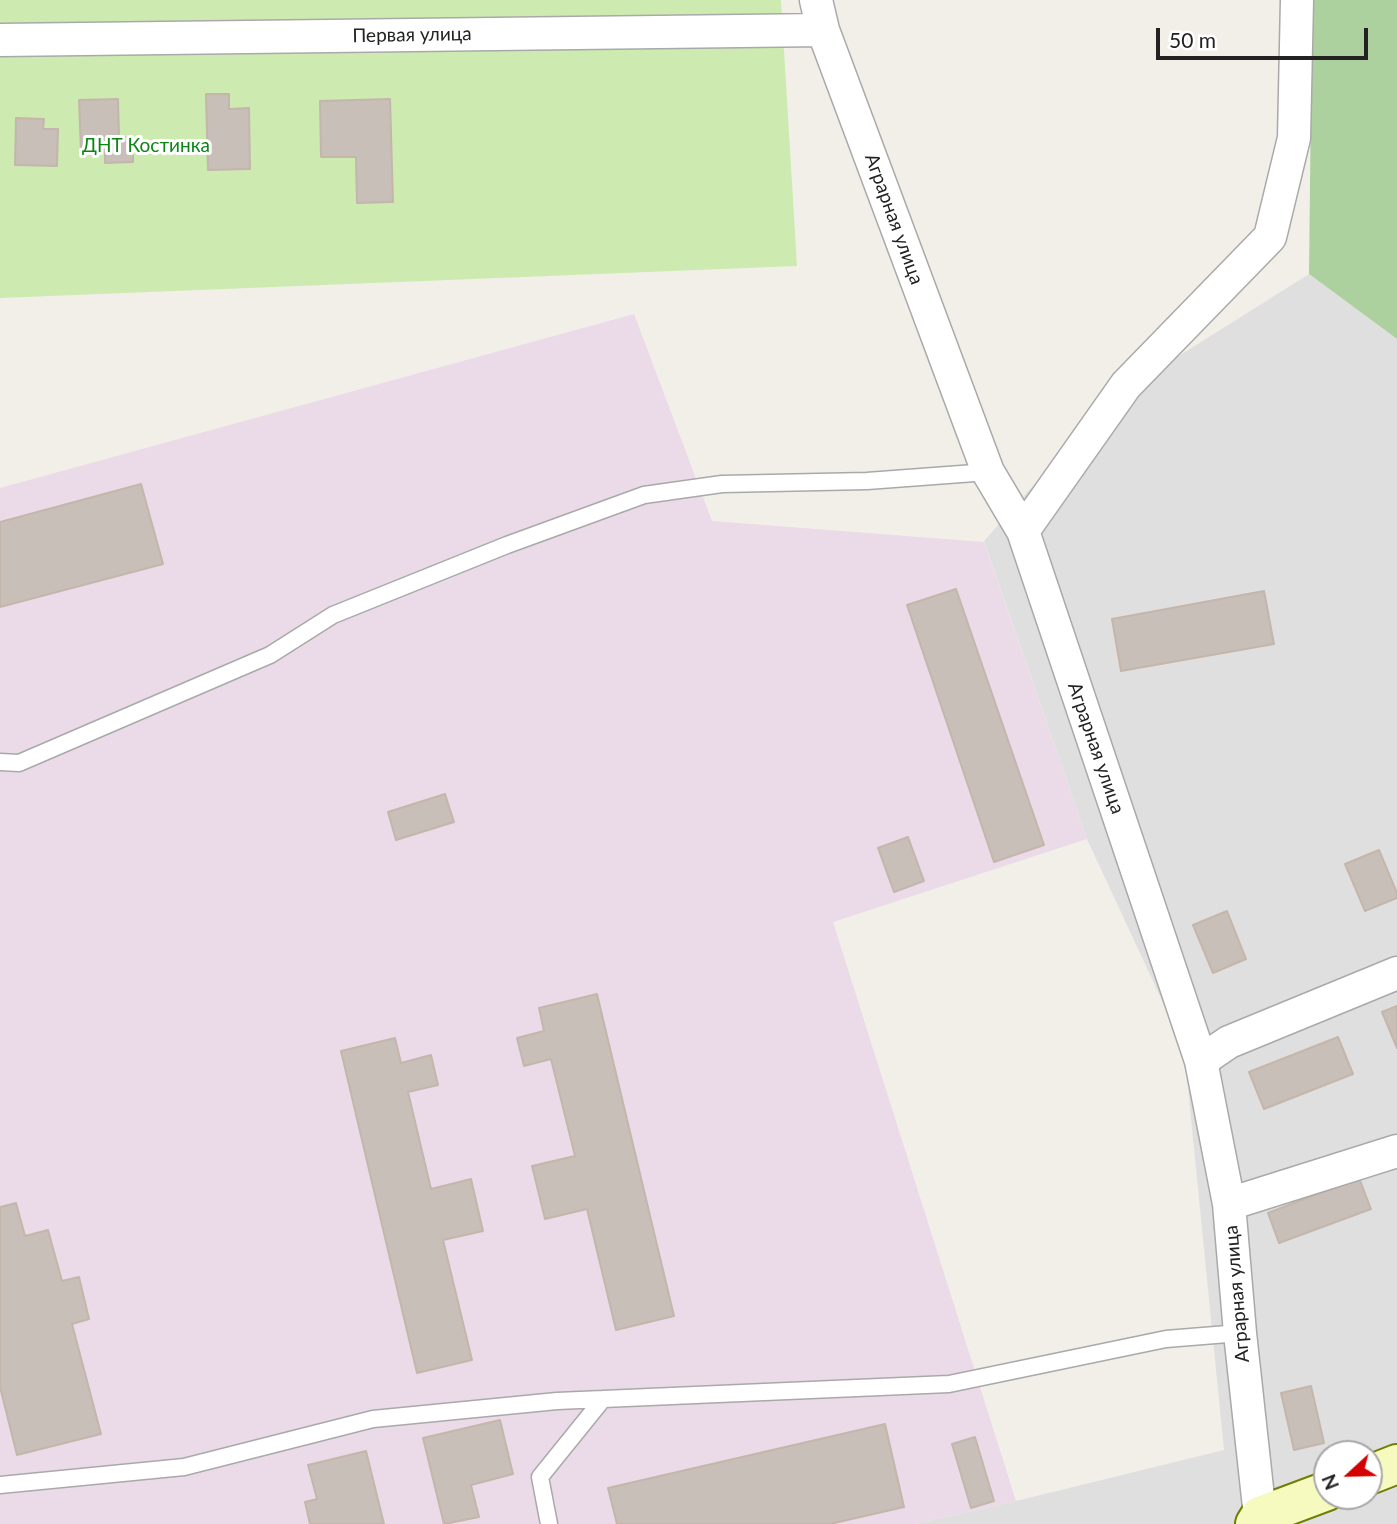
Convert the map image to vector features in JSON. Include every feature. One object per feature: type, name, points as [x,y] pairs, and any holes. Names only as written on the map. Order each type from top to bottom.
[{"type":"street","points":[[1023,531],[1126,385],[1270,237],[1294,138],[1297,0]]},
{"type":"street","name":"Аграрная улица","points":[[820,15],[988,472],[1023,531],[1201,1061],[1229,1204],[1257,1520]]},
{"type":"street","name":"Первая улица","points":[[0,40],[820,15]]},
{"type":"street","points":[[1201,1061],[1229,1042],[1397,973]]},
{"type":"street","points":[[1229,1204],[1397,1151]]},
{"type":"street","points":[[1257,1520],[1313,1497]]},
{"type":"lane","points":[[0,762],[19,763],[258,660],[333,615],[507,545],[644,495],[722,484],[867,481],[988,472]]},
{"type":"lane","points":[[0,1485],[184,1467],[373,1419],[557,1401],[949,1384],[1166,1339],[1240,1333]]},
{"type":"lane","points":[[549,1524],[540,1477],[603,1399]]},
{"type":"shaded area","points":[[1309,274],[1397,339],[1397,1524],[914,1524],[1224,1450],[1184,1048],[1087,839],[984,541],[1030,489],[1174,359]]},
{"type":"shaded area","points":[[634,314],[712,521],[984,542],[1087,839],[833,922],[1016,1501],[914,1524],[0,1524],[0,488]]},
{"type":"green space","name":"ДНТ Костинка","points":[[0,0],[781,0],[797,266],[0,298]]},
{"type":"green space","points":[[1312,0],[1397,0],[1397,339],[1309,274]]},
{"type":"building","points":[[206,94],[229,94],[229,109],[249,108],[250,169],[208,170]]},
{"type":"building","points":[[118,99],[119,137],[133,137],[133,162],[105,163],[105,152],[81,152],[79,100]]},
{"type":"building","points":[[390,99],[393,202],[357,203],[356,157],[321,157],[320,101]]},
{"type":"building","points":[[16,118],[44,119],[43,129],[58,129],[57,166],[15,165]]},
{"type":"building","points":[[141,484],[163,564],[0,607],[0,522]]},
{"type":"building","points":[[956,589],[1044,845],[994,862],[907,605]]},
{"type":"building","points":[[1264,591],[1274,644],[1121,671],[1112,619]]},
{"type":"building","points":[[445,794],[454,822],[396,840],[388,812]]},
{"type":"building","points":[[908,837],[924,881],[894,892],[878,848]]},
{"type":"building","points":[[1379,850],[1397,898],[1365,911],[1345,864]]},
{"type":"building","points":[[1227,911],[1246,959],[1213,973],[1193,925]]},
{"type":"building","points":[[597,994],[674,1316],[616,1330],[587,1209],[545,1219],[532,1166],[575,1156],[551,1059],[524,1066],[517,1038],[544,1031],[539,1008]]},
{"type":"building","points":[[1397,1006],[1397,1048],[1382,1012]]},
{"type":"building","points":[[1338,1037],[1353,1074],[1264,1109],[1249,1072]]},
{"type":"building","points":[[395,1038],[401,1063],[431,1055],[438,1085],[408,1092],[431,1189],[471,1179],[483,1231],[443,1240],[472,1360],[417,1373],[341,1051]]},
{"type":"building","points":[[1359,1178],[1371,1209],[1279,1243],[1268,1213]]},
{"type":"building","points":[[16,1203],[25,1236],[48,1230],[62,1281],[79,1277],[89,1319],[72,1324],[101,1434],[17,1455],[0,1387],[0,1207]]},
{"type":"building","points":[[1311,1386],[1323,1440],[1313,1440],[1313,1446],[1294,1450],[1281,1393]]},
{"type":"building","points":[[500,1420],[513,1474],[471,1485],[479,1517],[444,1524],[423,1438]]},
{"type":"building","points":[[885,1424],[904,1507],[830,1524],[617,1524],[608,1488]]},
{"type":"building","points":[[975,1437],[994,1501],[971,1508],[952,1444]]},
{"type":"building","points":[[366,1451],[384,1524],[310,1524],[305,1502],[317,1499],[308,1465]]}]
